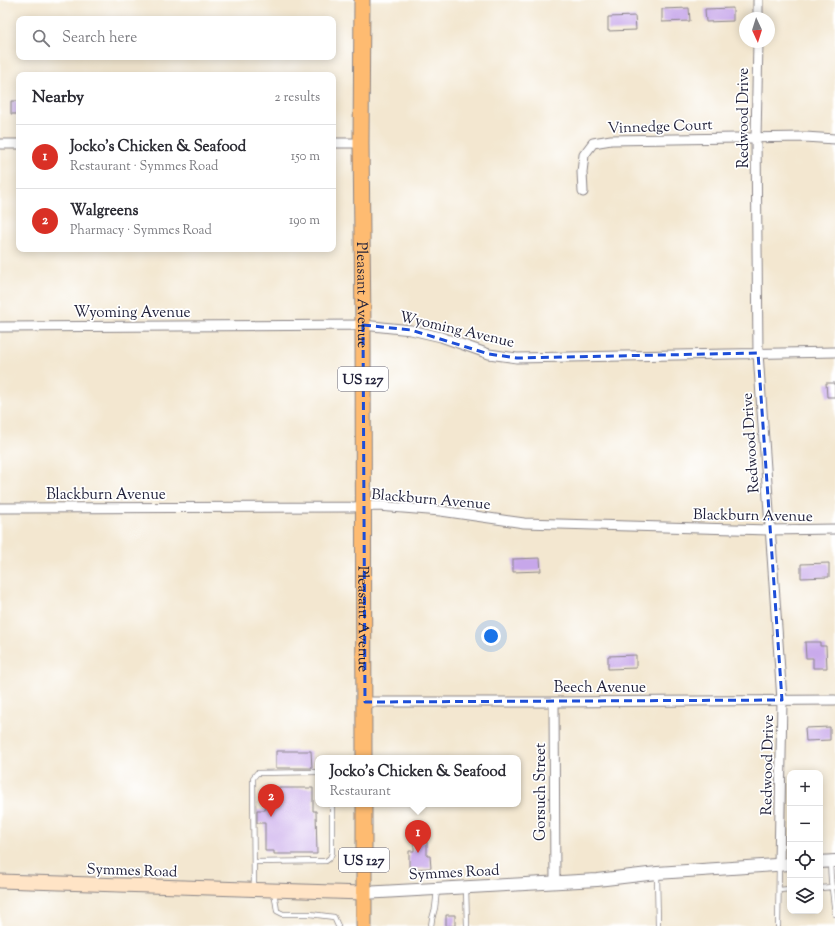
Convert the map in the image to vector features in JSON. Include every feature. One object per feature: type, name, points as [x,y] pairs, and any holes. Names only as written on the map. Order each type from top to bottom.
[{"type":"main road","name":"Pleasant Avenue","points":[[362,0],[361,143],[365,702],[364,755]]},
{"type":"main road","name":"US 127","points":[[364,807],[364,926]]},
{"type":"main road","name":"Symmes Road","points":[[0,881],[363,893]]},
{"type":"street","points":[[758,0],[758,12]]},
{"type":"street","name":"Redwood Drive","points":[[758,48],[756,138],[758,353],[782,700],[785,864]]},
{"type":"street","points":[[756,138],[805,136],[835,139]]},
{"type":"street","name":"Vinnedge Court","points":[[583,192],[582,172],[584,155],[593,143],[610,140],[756,138]]},
{"type":"street","points":[[336,143],[361,143]]},
{"type":"street","points":[[0,144],[16,144]]},
{"type":"street","name":"Wyoming Avenue","points":[[0,327],[363,325],[411,330],[441,337],[489,354],[517,358],[835,352]]},
{"type":"street","name":"Blackburn Avenue","points":[[0,508],[378,506],[441,511],[524,523],[770,530],[835,529]]},
{"type":"street","name":"Beech Avenue","points":[[365,702],[835,700]]},
{"type":"street","name":"Gorsuch Street","points":[[554,702],[554,882]]},
{"type":"street","name":"Symmes Road","points":[[363,893],[597,880],[657,873],[785,864]]},
{"type":"lane","points":[[254,890],[253,778],[257,773],[315,772]]},
{"type":"lane","points":[[254,862],[326,861],[330,858],[332,853],[332,807]]},
{"type":"lane","points":[[828,861],[835,914]]},
{"type":"lane","points":[[778,926],[779,890],[785,864]]},
{"type":"lane","points":[[657,873],[658,926]]},
{"type":"lane","points":[[823,888],[832,887]]},
{"type":"lane","points":[[466,888],[467,926]]},
{"type":"lane","points":[[431,926],[437,889]]},
{"type":"lane","points":[[779,890],[787,889]]},
{"type":"lane","points":[[274,890],[277,910],[284,914],[310,914],[334,917],[338,926]]},
{"type":"highlighted area","points":[[363,325],[411,330],[489,354],[517,358],[758,353],[782,700],[365,702]]},
{"type":"building","points":[[689,8],[690,21],[662,22],[662,9]]},
{"type":"building","points":[[733,8],[733,21],[706,22],[705,9]]},
{"type":"building","points":[[635,16],[636,30],[608,31],[608,17]]},
{"type":"building","points":[[11,101],[16,101],[16,114],[11,114]]},
{"type":"building","points":[[826,383],[835,383],[835,397],[827,397]]},
{"type":"building","points":[[540,558],[541,571],[513,572],[513,559]]},
{"type":"building","points":[[829,563],[829,577],[801,578],[801,564]]},
{"type":"building","points":[[805,642],[820,642],[820,646],[826,646],[827,668],[813,668],[813,658],[806,658]]},
{"type":"building","points":[[636,655],[636,668],[608,669],[608,656]]},
{"type":"building","points":[[830,727],[830,740],[806,741],[805,728]]},
{"type":"building","points":[[276,751],[311,751],[312,768],[276,768]]},
{"type":"building","points":[[264,788],[313,788],[313,811],[316,811],[317,854],[274,854],[274,851],[265,851],[265,823],[257,823],[257,810],[265,810]]},
{"type":"building","points":[[414,842],[427,842],[427,856],[430,856],[431,868],[409,869],[409,851],[414,851]]},
{"type":"building","points":[[446,915],[455,915],[455,926],[446,926]]},
{"type":"place","name":"Walgreens","points":[[271,817]]},
{"type":"place","name":"Jocko's Chicken & Seafood","points":[[418,853]]}]
